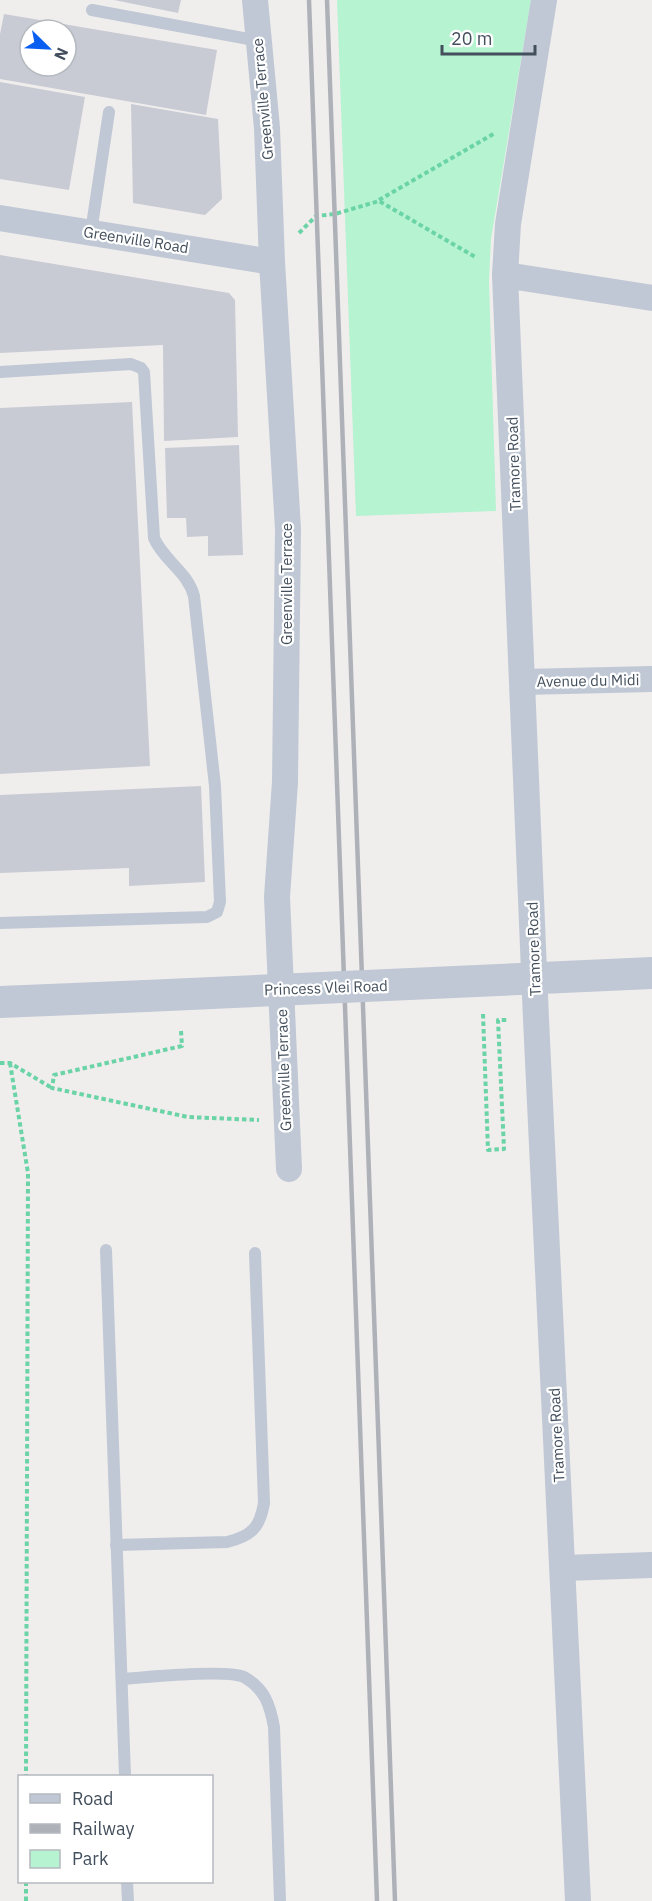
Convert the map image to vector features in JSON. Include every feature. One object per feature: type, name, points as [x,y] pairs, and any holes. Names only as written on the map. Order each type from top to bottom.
[{"type":"street","name":"Greenville Terrace","points":[[255,0],[267,128],[272,262],[288,529],[285,782],[277,897],[289,1169]]},
{"type":"street","name":"Tramore Road","points":[[544,0],[508,224],[505,275],[536,1019],[564,1568],[578,1901]]},
{"type":"street","name":"Greenville Road","points":[[0,218],[272,262]]},
{"type":"street","points":[[505,275],[652,298]]},
{"type":"street","name":"Avenue du Midi","points":[[523,682],[652,680]]},
{"type":"street","name":"Princess Vlei Road","points":[[0,1002],[652,973]]},
{"type":"street","points":[[564,1568],[652,1565]]},
{"type":"lane","points":[[92,10],[259,40]]},
{"type":"lane","points":[[91,232],[109,112]]},
{"type":"lane","points":[[0,372],[131,364],[141,368],[144,372],[154,538],[163,554],[188,580],[194,596],[215,786],[220,902],[217,912],[207,917],[0,923]]},
{"type":"lane","points":[[106,1250],[125,1775]]},
{"type":"lane","points":[[116,1545],[227,1542],[242,1538],[254,1530],[262,1517],[264,1503],[255,1253]]},
{"type":"lane","points":[[123,1679],[201,1674],[242,1676],[256,1685],[270,1703],[274,1727],[280,1901]]},
{"type":"lane","points":[[128,1883],[128,1901]]},
{"type":"path","points":[[272,262],[316,216],[335,214],[379,201],[525,115]]},
{"type":"path","points":[[379,201],[505,275]]},
{"type":"path","points":[[483,1014],[488,1150],[504,1149],[499,1033]]},
{"type":"path","points":[[52,1088],[54,1075],[182,1046],[181,1031]]},
{"type":"path","points":[[0,1063],[10,1063],[52,1088],[188,1117],[286,1122]]},
{"type":"path","points":[[10,1063],[28,1173],[26,1775]]},
{"type":"path","points":[[26,1883],[26,1901]]},
{"type":"green space","points":[[337,0],[531,0],[491,239],[489,281],[496,511],[356,516]]},
{"type":"building","points":[[114,0],[181,0],[178,13]]},
{"type":"building","points":[[4,14],[28,18],[18,18],[18,78],[78,78],[78,27],[217,50],[206,115],[0,79],[0,34]]},
{"type":"building","points":[[0,82],[85,97],[69,190],[0,179]]},
{"type":"building","points":[[131,104],[218,119],[222,199],[205,215],[133,203]]},
{"type":"building","points":[[0,255],[229,293],[235,300],[238,437],[164,441],[163,345],[0,353]]},
{"type":"building","points":[[132,402],[150,766],[0,774],[0,408]]},
{"type":"building","points":[[239,445],[243,555],[208,556],[208,536],[187,537],[186,518],[167,518],[165,448]]},
{"type":"building","points":[[201,786],[205,882],[129,886],[129,868],[0,873],[0,795]]},
{"type":"railway","points":[[309,0],[377,1901]]},
{"type":"railway","points":[[327,0],[395,1901]]}]
